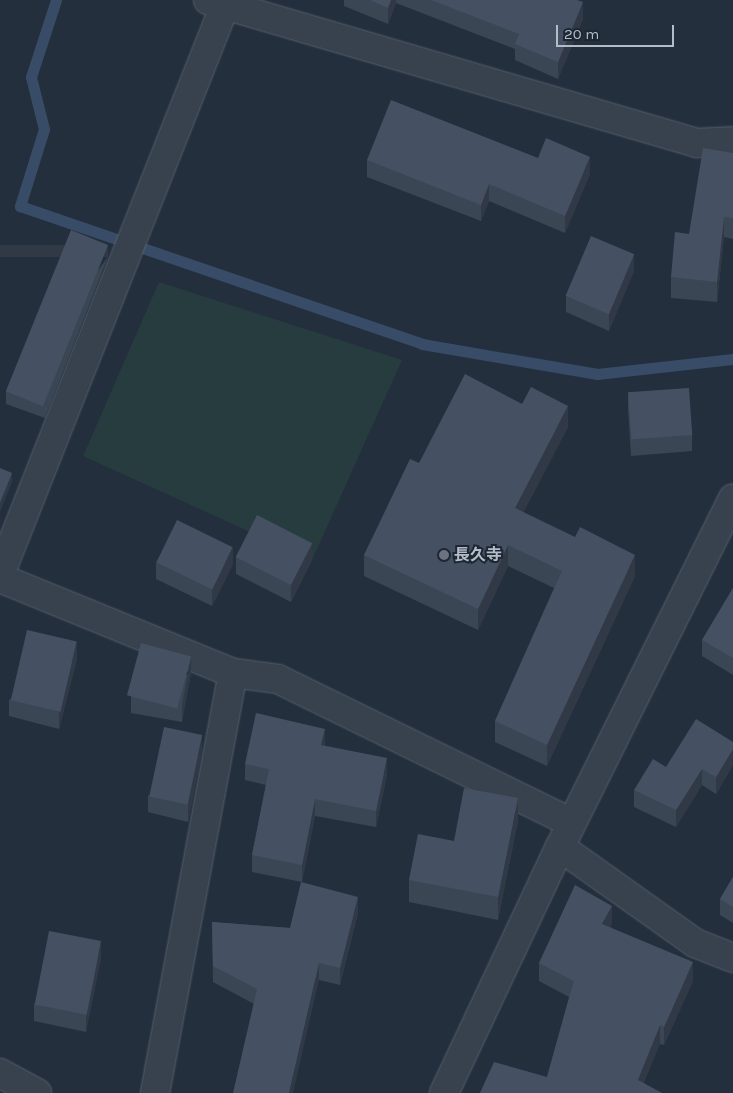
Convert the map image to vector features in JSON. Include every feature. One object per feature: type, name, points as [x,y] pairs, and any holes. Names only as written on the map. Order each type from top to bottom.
[{"type":"street","points":[[733,141],[697,143],[220,2],[0,576],[233,673],[278,679],[566,835],[694,943],[733,958]]},
{"type":"street","points":[[444,1093],[566,835],[733,499]]},
{"type":"street","points":[[155,1093],[233,673]]},
{"type":"street","points":[[0,1073],[37,1093]]},
{"type":"green space","points":[[159,282],[402,360],[312,560],[83,456]]},
{"type":"building","points":[[370,0],[391,0],[388,8]]},
{"type":"building","points":[[431,0],[577,0],[583,2],[558,62],[515,44],[519,34]]},
{"type":"building","points":[[391,100],[538,158],[546,138],[590,157],[565,216],[489,184],[481,205],[367,160]]},
{"type":"building","points":[[703,148],[733,153],[733,218],[724,217],[717,282],[671,277],[675,232],[689,234]]},
{"type":"building","points":[[71,230],[108,245],[43,406],[6,391]]},
{"type":"building","points":[[591,236],[634,254],[609,314],[566,296]]},
{"type":"building","points":[[465,374],[522,404],[531,387],[568,406],[515,508],[575,537],[580,527],[635,555],[547,745],[495,721],[562,571],[508,545],[478,609],[364,555],[410,459],[419,463]]},
{"type":"building","points":[[689,388],[692,435],[631,439],[628,392]]},
{"type":"building","points":[[0,468],[12,473],[0,503]]},
{"type":"building","points":[[257,515],[312,543],[291,585],[236,557]]},
{"type":"building","points":[[177,520],[233,547],[212,589],[156,562]]},
{"type":"building","points":[[733,588],[733,658],[702,640]]},
{"type":"building","points":[[27,630],[77,641],[60,712],[11,700]]},
{"type":"building","points":[[141,643],[191,656],[177,709],[127,695]]},
{"type":"building","points":[[256,713],[325,729],[321,745],[387,758],[376,811],[315,799],[302,865],[252,855],[269,769],[245,764]]},
{"type":"building","points":[[696,719],[733,742],[733,749],[716,777],[702,769],[676,810],[634,790],[653,759],[666,767]]},
{"type":"building","points":[[164,727],[202,735],[187,805],[149,796]]},
{"type":"building","points":[[464,788],[518,798],[498,897],[409,880],[418,834],[454,841]]},
{"type":"building","points":[[733,877],[733,907],[720,899]]},
{"type":"building","points":[[301,882],[358,897],[340,968],[319,963],[289,1093],[233,1093],[257,989],[213,966],[212,922],[290,928]]},
{"type":"building","points":[[575,885],[612,906],[602,924],[693,962],[664,1027],[660,1025],[638,1080],[662,1093],[480,1093],[494,1062],[547,1077],[574,981],[539,963]]},
{"type":"building","points":[[49,931],[101,941],[87,1015],[35,1005]]},
{"type":"waterway","points":[[56,0],[31,77],[44,129],[20,206],[422,344],[597,374],[733,359]]},
{"type":"place","name":"長久寺","points":[[444,555]]}]
